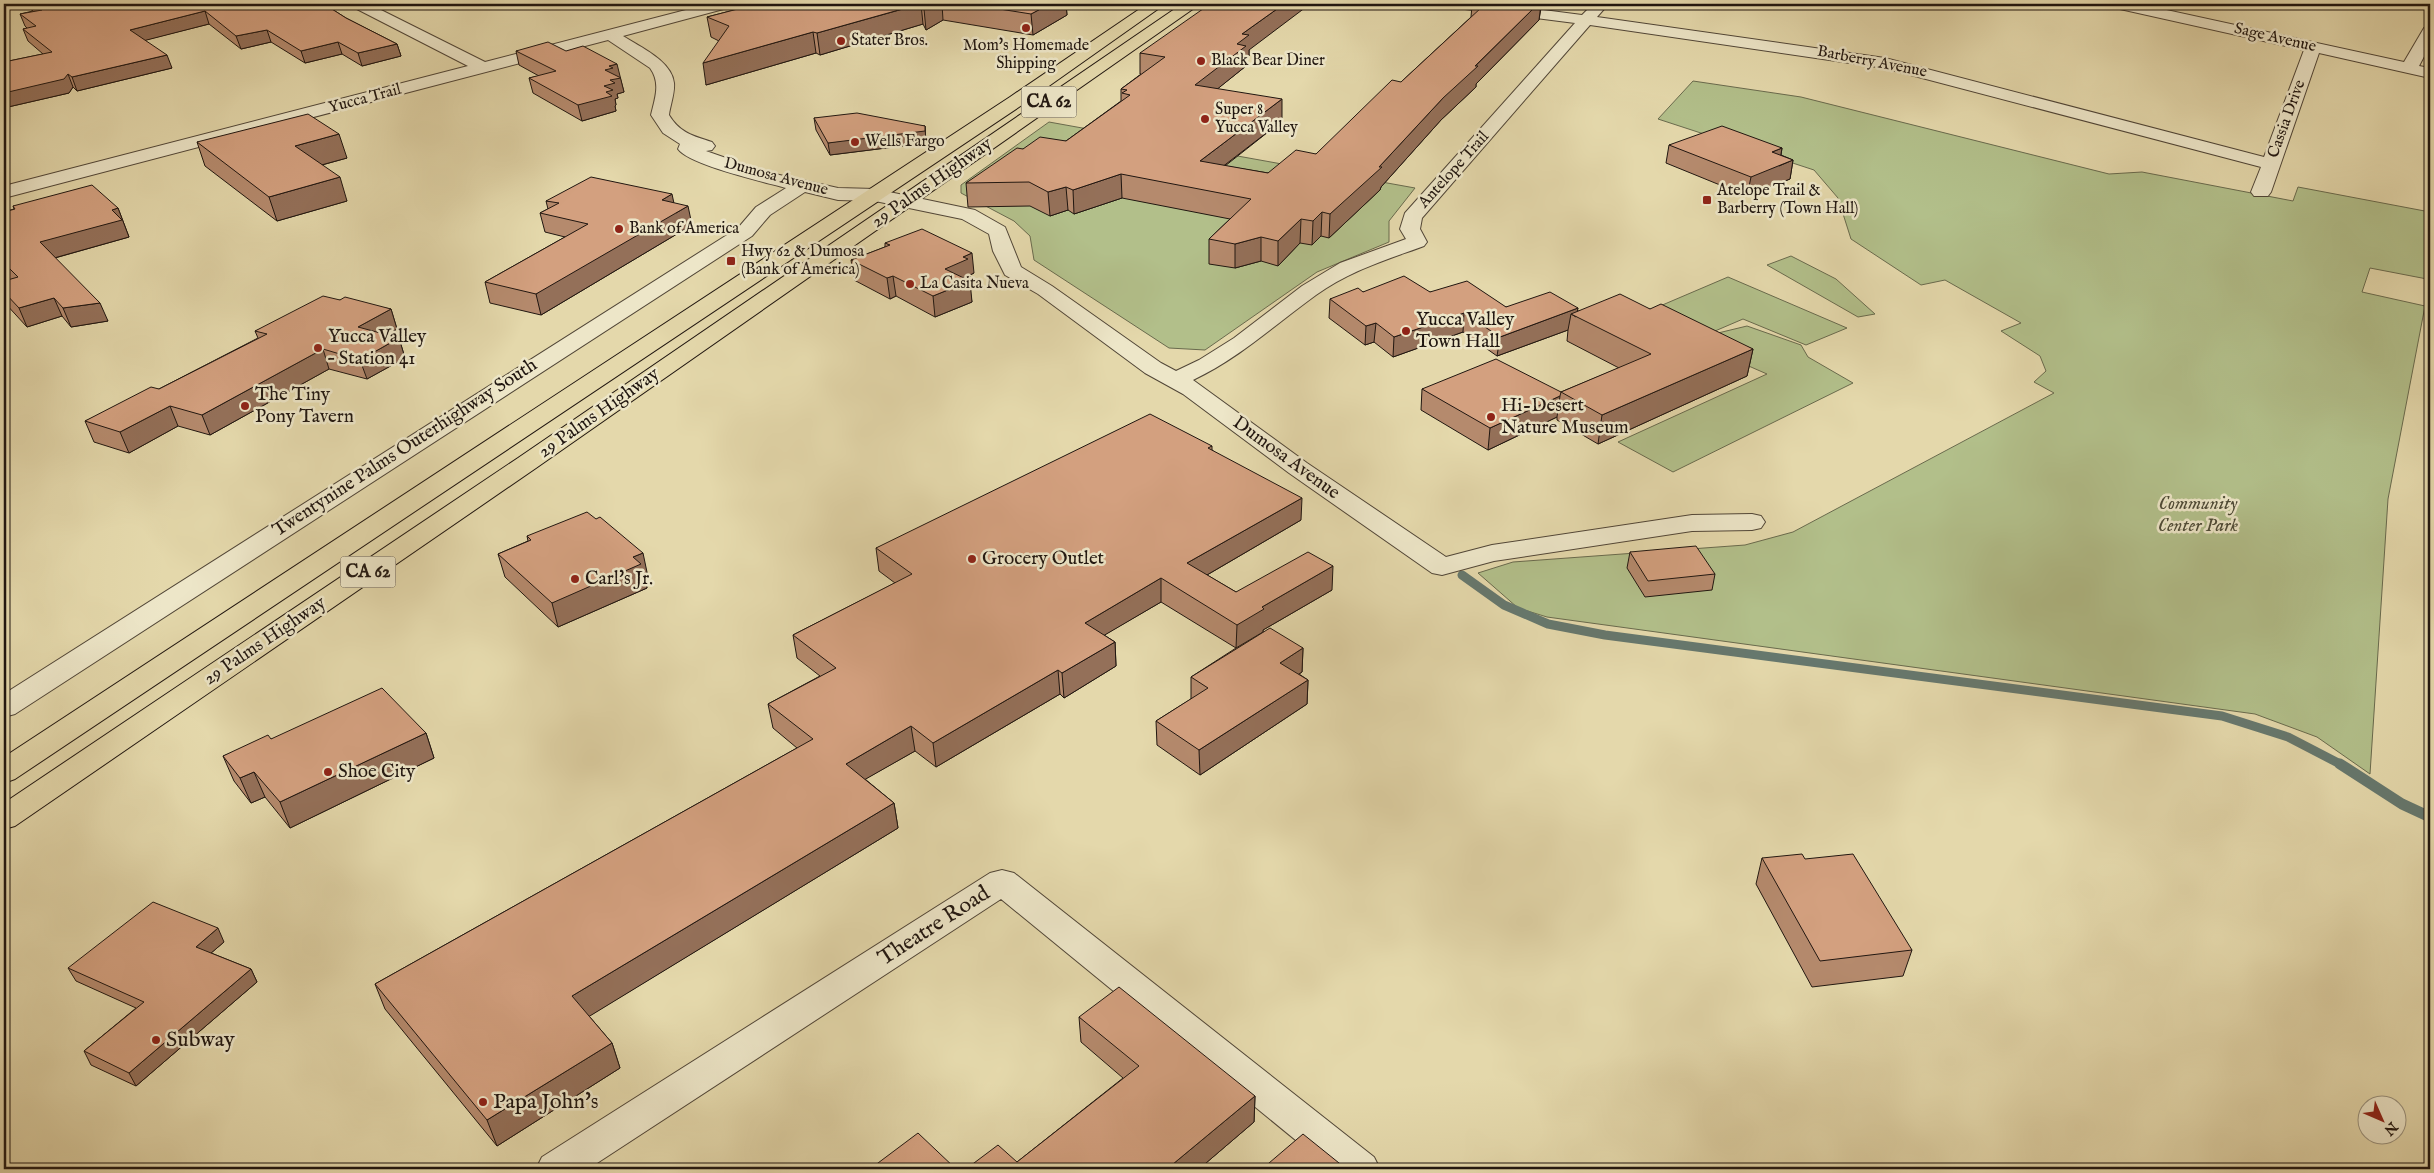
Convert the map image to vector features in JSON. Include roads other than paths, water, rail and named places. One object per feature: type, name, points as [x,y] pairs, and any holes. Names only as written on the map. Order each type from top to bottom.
[{"type":"main road","name":"29 Palms Highway","points":[[4,772],[875,195],[1157,4]]},
{"type":"main road","name":"29 Palms Highway","points":[[4,818],[519,469],[1192,4]]},
{"type":"street","points":[[358,4],[484,68]]},
{"type":"street","name":"Yucca Trail","points":[[4,192],[726,4]]},
{"type":"street","name":"Barberry Avenue","points":[[1465,4],[1885,63],[2270,164]]},
{"type":"street","name":"Antelope Trail","points":[[1175,380],[1207,365],[1242,343],[1309,290],[1347,267],[1417,242],[1410,229],[1412,217],[1601,4]]},
{"type":"street","name":"Sage Avenue","points":[[2120,4],[2430,73]]},
{"type":"street","points":[[2409,68],[2430,31]]},
{"type":"street","name":"Dumosa Avenue","points":[[610,34],[656,65],[666,84],[660,115],[668,130],[689,143],[704,145],[739,160],[851,185],[875,195]]},
{"type":"street","name":"Cassia Drive","points":[[2261,192],[2313,47]]},
{"type":"street","name":"Dumosa Avenue","points":[[689,143],[687,149],[705,158],[761,176],[838,194],[875,195],[968,214],[998,230],[1003,251],[1012,271],[1045,290],[1153,368],[1191,389],[1298,468],[1442,567],[1492,553],[1692,523],[1726,524],[1752,522]]},
{"type":"street","name":"Twentynine Palms Outerhighway South","points":[[4,706],[745,232],[764,212],[803,186]]},
{"type":"street","name":"Theatre Road","points":[[556,1169],[1002,882],[1360,1169]]},
{"type":"waterway","points":[[1462,575],[1504,605],[1548,624],[1605,635],[2222,716],[2288,737],[2342,765]]},
{"type":"waterway","points":[[2340,764],[2402,804],[2430,817]]},
{"type":"place","name":"Mom's Homemade Shipping","points":[[1026,28]]},
{"type":"place","name":"Stater Bros.","points":[[841,41]]},
{"type":"place","name":"Black Bear Diner","points":[[1201,61]]},
{"type":"place","name":"Super 8 Yucca Valley","points":[[1205,119]]},
{"type":"place","name":"Wells Fargo","points":[[855,142]]},
{"type":"place","name":"Atelope Trail & Barberry (Town Hall)","points":[[1707,200]]},
{"type":"place","name":"Bank of America","points":[[619,229]]},
{"type":"place","name":"Hwy 62 & Dumosa (Bank of America)","points":[[731,261]]},
{"type":"place","name":"La Casita Nueva","points":[[910,284]]},
{"type":"place","name":"Yucca Valley Town Hall","points":[[1406,331]]},
{"type":"place","name":"Yucca Valley – Station 41","points":[[318,348]]},
{"type":"place","name":"The Tiny Pony Tavern","points":[[245,406]]},
{"type":"place","name":"Hi-Desert Nature Museum","points":[[1491,417]]},
{"type":"place","name":"Grocery Outlet","points":[[972,559]]},
{"type":"place","name":"Carl's Jr.","points":[[575,579]]},
{"type":"place","name":"Shoe City","points":[[328,772]]},
{"type":"place","name":"Subway","points":[[156,1040]]},
{"type":"place","name":"Papa John's","points":[[483,1102]]},
{"type":"park label","name":"Community Center Park","points":[[2198,515]]}]
